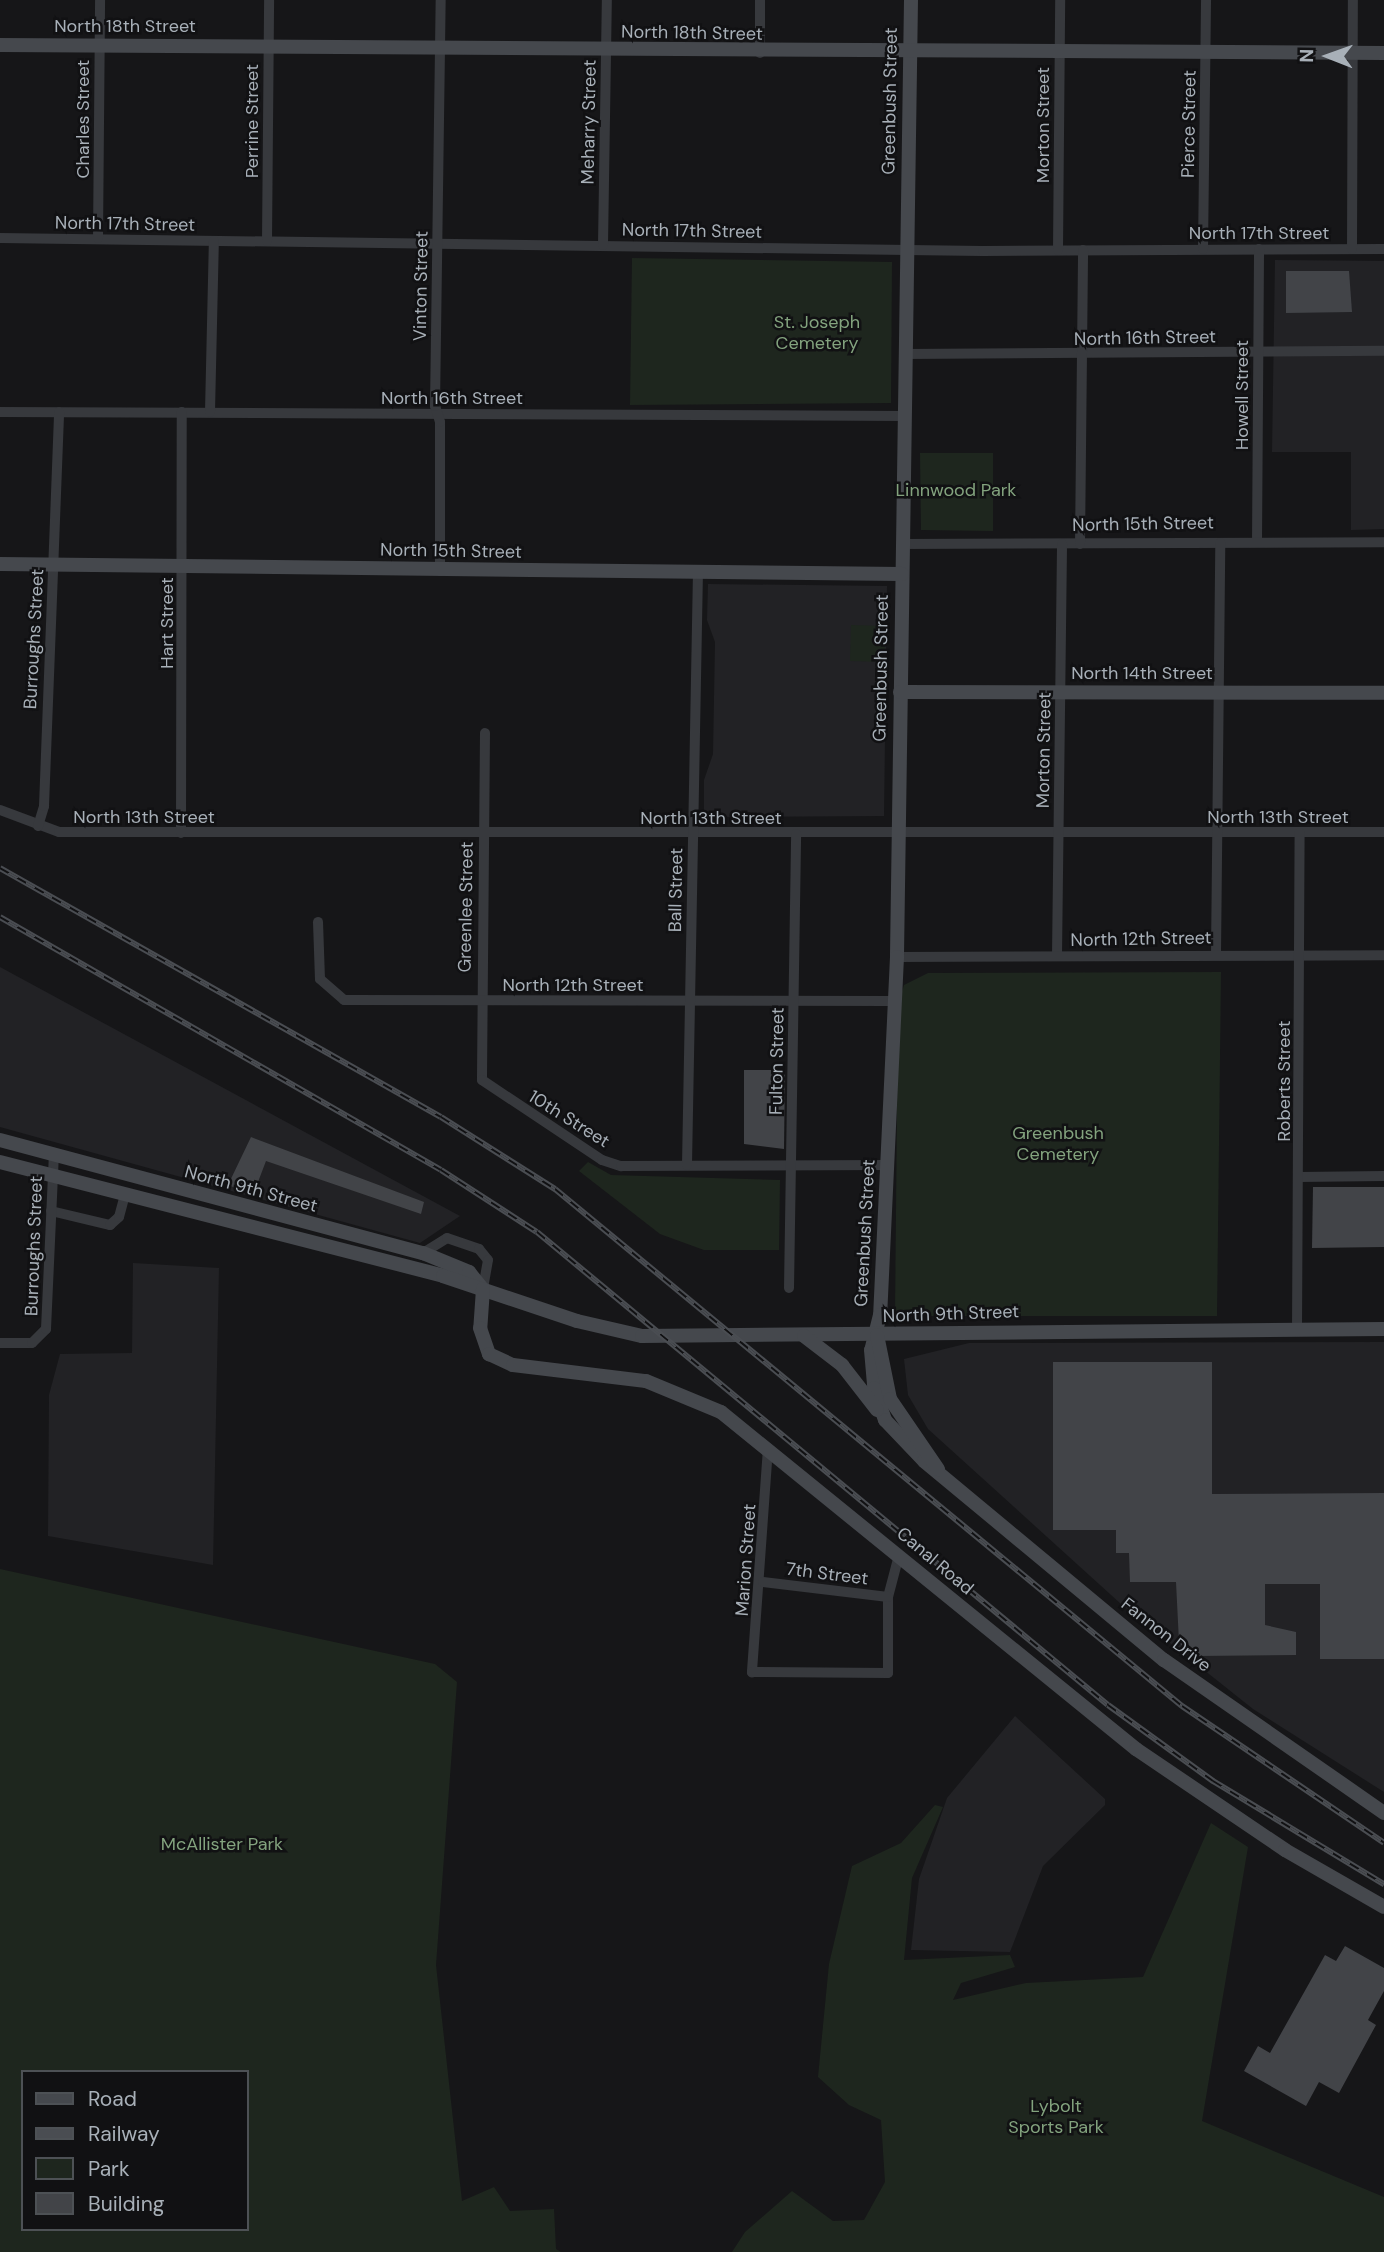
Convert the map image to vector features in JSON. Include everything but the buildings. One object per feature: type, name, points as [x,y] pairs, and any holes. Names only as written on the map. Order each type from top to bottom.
[{"type":"main road","name":"Greenbush Street","points":[[877,1335],[888,1165],[892,1002],[897,957],[911,0]]},
{"type":"main road","name":"North 18th Street","points":[[0,45],[1059,55],[1384,53]]},
{"type":"main road","name":"North 15th Street","points":[[0,564],[440,571],[902,574]]},
{"type":"main road","name":"North 14th Street","points":[[900,692],[1384,693]]},
{"type":"main road","name":"North 9th Street","points":[[0,1140],[423,1253],[469,1272],[483,1289]]},
{"type":"main road","name":"North 9th Street","points":[[0,1162],[483,1289],[577,1321],[642,1336],[1384,1329]]},
{"type":"main road","name":"Canal Road","points":[[483,1289],[482,1342],[501,1362],[621,1376],[674,1390],[721,1412],[1136,1749],[1256,1832],[1384,1907]]},
{"type":"main road","points":[[802,1335],[842,1365],[885,1420]]},
{"type":"main road","name":"Fannon Drive","points":[[877,1335],[871,1364],[885,1420],[904,1443],[1164,1660],[1384,1813]]},
{"type":"main road","name":"Fannon Drive","points":[[877,1335],[890,1399],[937,1469]]},
{"type":"street","name":"Charles Street","points":[[98,238],[100,0]]},
{"type":"street","name":"Perrine Street","points":[[267,241],[269,0]]},
{"type":"street","name":"Vinton Street","points":[[440,571],[437,243],[441,0]]},
{"type":"street","name":"Meharry Street","points":[[603,245],[607,0]]},
{"type":"street","points":[[760,0],[760,53]]},
{"type":"street","name":"Morton Street","points":[[1058,250],[1060,0]]},
{"type":"street","name":"Pierce Street","points":[[1203,249],[1206,0]]},
{"type":"street","points":[[1352,249],[1353,0]]},
{"type":"street","name":"North 17th Street","points":[[0,237],[907,250],[1384,249]]},
{"type":"street","points":[[210,412],[214,242]]},
{"type":"street","name":"Howell Street","points":[[1257,542],[1259,249]]},
{"type":"street","points":[[1080,544],[1083,250]]},
{"type":"street","name":"North 16th Street","points":[[905,355],[1384,351]]},
{"type":"street","name":"North 16th Street","points":[[0,412],[905,416]]},
{"type":"street","name":"Burroughs Street","points":[[38,826],[44,806],[52,564],[57,551],[60,412]]},
{"type":"street","name":"Hart Street","points":[[181,833],[182,412]]},
{"type":"street","name":"North 15th Street","points":[[902,544],[1384,542]]},
{"type":"street","points":[[1216,954],[1220,833],[1220,543]]},
{"type":"street","name":"Morton Street","points":[[1057,956],[1062,544]]},
{"type":"street","name":"Ball Street","points":[[687,1165],[698,572]]},
{"type":"street","name":"Greenlee Street","points":[[482,1080],[485,733]]},
{"type":"street","name":"North 13th Street","points":[[0,810],[59,832],[1384,832]]},
{"type":"street","name":"Roberts Street","points":[[1297,1330],[1300,833]]},
{"type":"street","name":"Fulton Street","points":[[789,1288],[796,834]]},
{"type":"street","name":"North 12th Street","points":[[318,922],[320,979],[344,1000],[892,1002]]},
{"type":"street","name":"North 12th Street","points":[[897,957],[1384,955]]},
{"type":"street","name":"10th Street","points":[[482,1080],[602,1160],[621,1166],[888,1165]]},
{"type":"street","name":"Burroughs Street","points":[[0,1343],[32,1342],[46,1329],[54,1155]]},
{"type":"street","points":[[1299,1177],[1384,1176]]},
{"type":"street","points":[[51,1211],[110,1225],[119,1217],[125,1195]]},
{"type":"street","points":[[423,1253],[447,1238],[479,1249],[488,1260],[483,1289]]},
{"type":"street","name":"Marion Street","points":[[768,1448],[763,1582],[752,1672],[888,1673],[888,1597]]},
{"type":"street","points":[[888,1597],[899,1555]]},
{"type":"street","name":"7th Street","points":[[763,1582],[888,1597]]},
{"type":"shaded area","points":[[1275,260],[1384,261],[1384,529],[1351,530],[1351,452],[1272,452]]},
{"type":"shaded area","points":[[708,584],[887,586],[884,816],[704,817],[704,780],[713,754],[715,642],[707,620]]},
{"type":"shaded area","points":[[0,967],[460,1216],[420,1243],[0,1127]]},
{"type":"shaded area","points":[[133,1263],[219,1268],[213,1565],[48,1536],[49,1395],[60,1354],[132,1353]]},
{"type":"shaded area","points":[[1384,1342],[1384,1792],[1253,1709],[1121,1604],[928,1429],[908,1395],[904,1359],[969,1343]]},
{"type":"shaded area","points":[[1015,1716],[1105,1799],[1105,1805],[1043,1866],[1010,1952],[911,1950],[919,1879],[947,1798]]},
{"type":"green space","name":"St. Joseph Cemetery","points":[[632,258],[892,262],[891,403],[630,405]]},
{"type":"green space","name":"Linnwood Park","points":[[920,453],[993,453],[993,531],[921,530]]},
{"type":"green space","points":[[851,625],[885,626],[885,662],[850,661]]},
{"type":"green space","name":"Greenbush Cemetery","points":[[1221,972],[1217,1316],[895,1316],[898,1004],[904,985],[928,973]]},
{"type":"green space","points":[[588,1162],[611,1175],[780,1180],[779,1250],[704,1250],[660,1234],[579,1171]]},
{"type":"green space","name":"McAllister Park","points":[[0,1569],[435,1664],[457,1682],[436,1965],[462,2201],[494,2187],[510,2211],[554,2209],[556,2249],[561,2252],[0,2252]]},
{"type":"green space","name":"Lybolt Sports Park","points":[[935,1805],[943,1807],[912,1878],[904,1960],[1010,1955],[1015,1967],[961,1983],[953,2000],[1026,1983],[1143,1977],[1211,1823],[1248,1847],[1202,2121],[1384,2197],[1384,2252],[732,2252],[745,2232],[792,2191],[833,2221],[864,2220],[885,2182],[881,2120],[849,2105],[818,2077],[829,1964],[852,1866],[901,1843]]},
{"type":"railway","points":[[0,868],[441,1117],[555,1189],[1182,1706],[1384,1843]]},
{"type":"railway","points":[[0,917],[441,1170],[537,1232],[1108,1705],[1213,1781],[1384,1884]]}]
